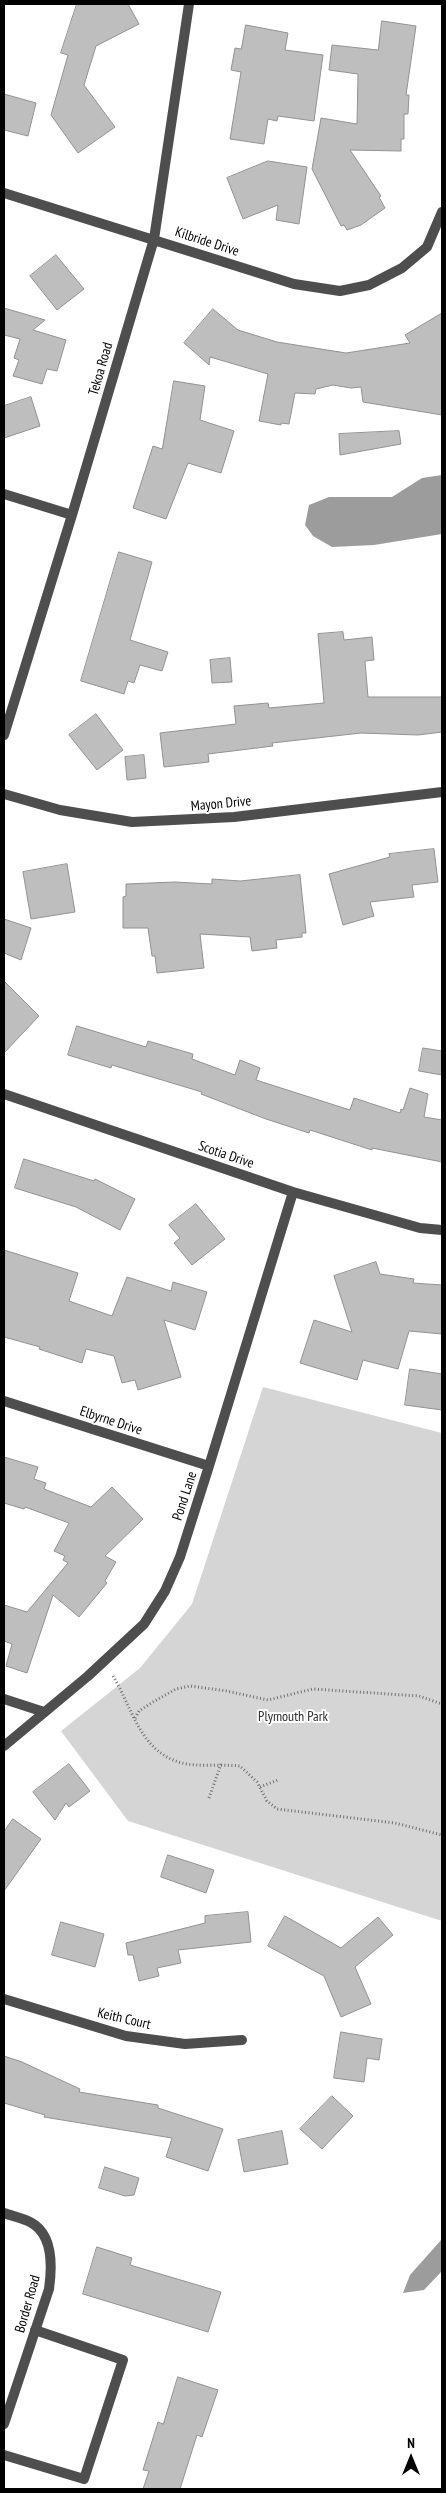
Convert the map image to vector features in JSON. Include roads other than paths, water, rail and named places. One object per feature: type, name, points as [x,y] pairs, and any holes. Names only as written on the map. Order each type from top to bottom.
[{"type":"street","name":"Tekoa Road","points":[[4,734],[72,516],[154,239],[189,4]]},
{"type":"street","name":"Kilbride Drive","points":[[4,193],[294,284],[340,291],[369,285],[402,268],[427,247],[442,212]]},
{"type":"street","points":[[4,494],[72,516]]},
{"type":"street","name":"Mayon Drive","points":[[4,794],[60,810],[132,822],[234,818],[442,792]]},
{"type":"street","name":"Scotia Drive","points":[[4,1094],[293,1192],[420,1228],[442,1230]]},
{"type":"street","name":"Pond Lane","points":[[4,1746],[104,1661],[144,1624],[165,1591],[180,1557],[210,1466],[293,1192]]},
{"type":"street","name":"Elbyrne Drive","points":[[4,1401],[210,1466]]},
{"type":"street","points":[[4,1699],[44,1712]]},
{"type":"street","name":"Keith Court","points":[[4,1999],[126,2036],[185,2044],[242,2040]]},
{"type":"street","name":"Border Road","points":[[4,2213],[32,2223],[47,2241],[52,2266],[48,2289],[4,2424]]},
{"type":"street","points":[[4,2455],[84,2478],[123,2360],[35,2330]]},
{"type":"park label","name":"Plymouth Park","points":[[293,1717]]}]
